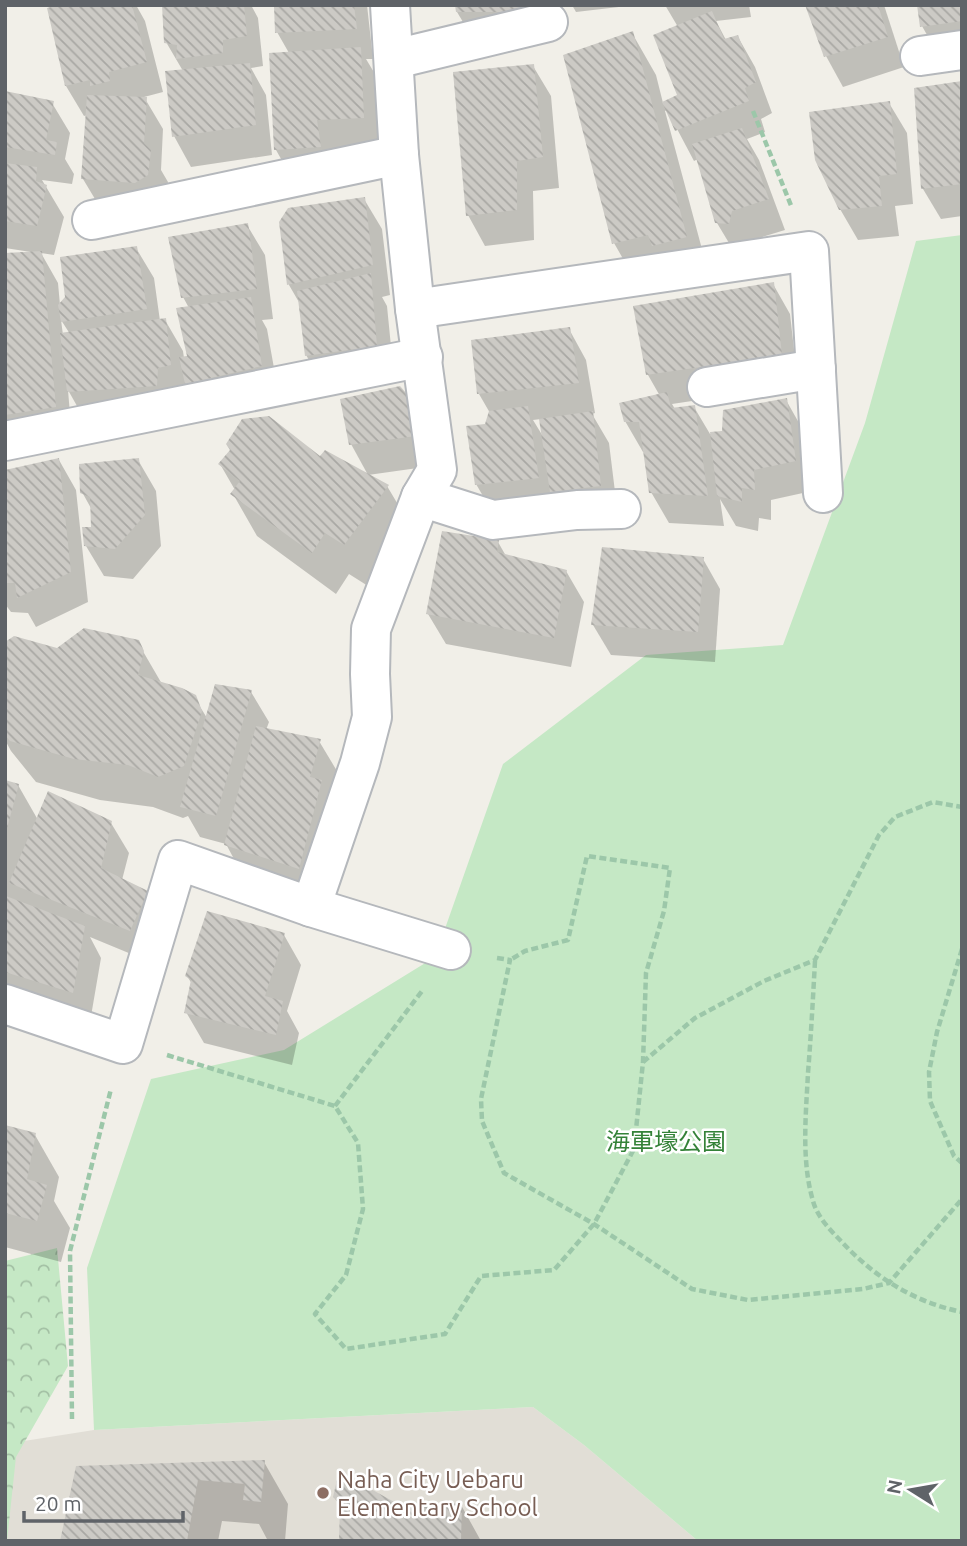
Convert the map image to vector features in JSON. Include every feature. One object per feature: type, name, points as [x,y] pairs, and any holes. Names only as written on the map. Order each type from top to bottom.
[{"type":"street","points":[[311,907],[360,763],[372,717],[371,629],[421,497],[437,470],[415,309],[399,155],[390,5]]},
{"type":"street","points":[[395,59],[548,22]]},
{"type":"street","points":[[920,55],[962,50]]},
{"type":"street","points":[[92,220],[399,155]]},
{"type":"street","points":[[415,309],[809,251],[823,493]]},
{"type":"street","points":[[5,441],[423,357]]},
{"type":"street","points":[[708,387],[816,369]]},
{"type":"street","points":[[421,497],[493,520],[577,510],[621,509]]},
{"type":"street","points":[[5,1004],[123,1044],[178,860],[311,907],[451,950]]},
{"type":"path","points":[[753,111],[809,251]]},
{"type":"path","points":[[962,807],[933,802],[895,817],[879,835],[815,960],[806,1114],[807,1163],[813,1202],[826,1226],[852,1253],[889,1283],[942,1308],[962,1312]]},
{"type":"path","points":[[72,1419],[70,1251],[123,1044],[198,1063],[335,1106],[358,1143],[363,1209],[346,1275],[315,1314],[346,1349],[445,1334],[481,1276],[554,1270],[594,1224],[634,1149],[643,1062],[646,974],[664,911],[670,868],[587,856],[568,940],[525,951],[510,960],[451,950],[335,1106]]},
{"type":"path","points":[[962,949],[937,1032],[929,1072],[930,1101],[954,1156],[962,1163]]},
{"type":"path","points":[[510,960],[481,1099],[482,1121],[504,1173],[594,1224],[692,1289],[748,1300],[863,1289],[889,1283],[962,1199]]},
{"type":"path","points":[[643,1062],[695,1018],[764,981],[815,960]]},
{"type":"shaded area","name":"Naha City Uebaru Elementary School","points":[[533,1407],[584,1445],[698,1541],[5,1541],[5,1444],[94,1430]]},
{"type":"green space","name":"海軍壕公園","points":[[962,235],[962,1541],[698,1541],[584,1445],[533,1407],[94,1430],[87,1268],[151,1079],[284,1050],[435,957],[503,764],[646,655],[783,645],[865,423],[916,241]]},
{"type":"green space","points":[[57,1248],[68,1366],[16,1457],[5,1541],[5,1261]]},
{"type":"building","points":[[58,5],[132,5],[147,62],[109,72],[110,81],[90,86],[90,80],[65,86],[47,8]]},
{"type":"building","points":[[162,5],[244,5],[247,36],[223,40],[223,53],[176,59],[177,45],[164,43]]},
{"type":"building","points":[[274,5],[354,5],[357,29],[275,33]]},
{"type":"building","points":[[455,5],[531,5],[532,12],[456,12]]},
{"type":"building","points":[[805,5],[878,5],[888,37],[824,57]]},
{"type":"building","points":[[917,5],[962,5],[962,21],[920,27]]},
{"type":"building","points":[[712,11],[724,39],[738,35],[756,82],[745,88],[749,101],[675,131],[662,102],[677,95],[653,35]]},
{"type":"building","points":[[633,31],[687,237],[652,246],[648,235],[612,244],[563,55]]},
{"type":"building","points":[[361,47],[364,118],[317,120],[321,147],[274,150],[269,53]]},
{"type":"building","points":[[250,63],[256,125],[172,137],[165,71]]},
{"type":"building","points":[[534,64],[543,157],[517,161],[517,210],[466,216],[453,72]]},
{"type":"building","points":[[962,81],[962,184],[921,189],[914,88]]},
{"type":"building","points":[[5,91],[54,101],[46,140],[57,142],[55,155],[5,147]]},
{"type":"building","points":[[87,95],[147,97],[144,143],[151,150],[148,175],[135,183],[81,179]]},
{"type":"building","points":[[890,101],[897,174],[879,176],[882,206],[839,210],[815,160],[809,112]]},
{"type":"building","points":[[742,128],[769,199],[732,211],[729,224],[715,223],[692,144]]},
{"type":"building","points":[[5,163],[37,167],[36,181],[47,185],[37,226],[5,221]]},
{"type":"building","points":[[365,197],[373,265],[287,285],[279,222],[288,208]]},
{"type":"building","points":[[248,223],[257,289],[181,298],[168,237]]},
{"type":"building","points":[[137,246],[147,309],[61,322],[58,305],[65,297],[60,257]]},
{"type":"building","points":[[42,251],[56,407],[5,415],[5,253]]},
{"type":"building","points":[[371,273],[377,346],[305,356],[297,291]]},
{"type":"building","points":[[774,282],[782,355],[646,375],[633,306]]},
{"type":"building","points":[[251,297],[262,366],[185,384],[179,357],[187,356],[176,308]]},
{"type":"building","points":[[166,318],[171,365],[158,368],[157,386],[67,392],[60,333]]},
{"type":"building","points":[[570,327],[579,383],[477,394],[471,340]]},
{"type":"building","points":[[400,386],[407,394],[416,436],[349,445],[340,399]]},
{"type":"building","points":[[667,392],[671,408],[695,405],[708,496],[649,493],[639,422],[624,422],[619,403]]},
{"type":"building","points":[[787,398],[796,461],[754,470],[755,490],[742,488],[742,502],[717,496],[710,432],[722,431],[723,410]]},
{"type":"building","points":[[528,406],[539,478],[475,485],[466,426],[485,424],[489,411]]},
{"type":"building","points":[[593,411],[601,486],[550,492],[539,419]]},
{"type":"building","points":[[269,416],[320,456],[325,450],[389,485],[344,545],[325,533],[312,553],[230,494],[240,481],[218,464],[230,450],[226,444],[242,419]]},
{"type":"building","points":[[59,458],[71,572],[17,598],[15,583],[5,583],[5,470]]},
{"type":"building","points":[[139,458],[145,515],[115,549],[84,546],[82,527],[91,527],[90,497],[80,493],[79,464]]},
{"type":"building","points":[[442,531],[499,540],[497,552],[567,570],[554,638],[426,614]]},
{"type":"building","points":[[602,547],[704,557],[698,632],[591,625]]},
{"type":"building","points":[[84,628],[139,640],[144,651],[138,675],[196,695],[202,711],[184,766],[158,777],[128,765],[74,759],[10,741],[5,735],[5,642],[14,636],[57,648]]},
{"type":"building","points":[[215,684],[252,690],[216,816],[180,807]]},
{"type":"building","points":[[256,726],[321,739],[310,777],[322,780],[299,869],[224,845]]},
{"type":"building","points":[[5,780],[19,784],[6,832],[5,832]]},
{"type":"building","points":[[48,791],[112,821],[101,868],[148,891],[130,931],[9,883]]},
{"type":"building","points":[[6,896],[85,926],[73,993],[5,972]]},
{"type":"building","points":[[207,911],[285,933],[265,996],[283,1001],[276,1035],[184,1013],[191,980],[185,976]]},
{"type":"building","points":[[5,1125],[36,1133],[27,1179],[47,1185],[37,1221],[5,1213]]},
{"type":"building","points":[[265,1460],[261,1502],[243,1500],[245,1484],[198,1480],[187,1541],[60,1541],[76,1466]]},
{"type":"building","points":[[339,1471],[403,1507],[462,1503],[461,1541],[339,1541],[340,1503],[333,1497]]},
{"type":"place","name":"Naha City Uebaru Elementary School","points":[[323,1493]]}]
